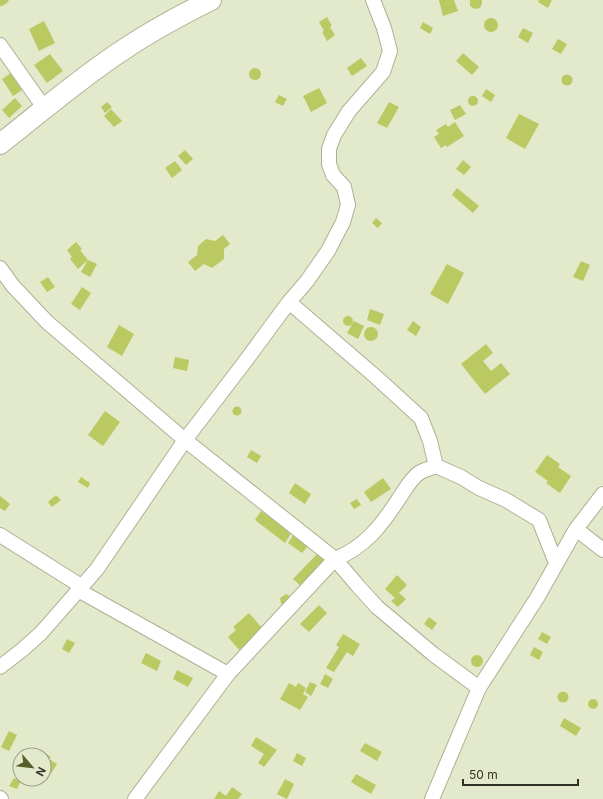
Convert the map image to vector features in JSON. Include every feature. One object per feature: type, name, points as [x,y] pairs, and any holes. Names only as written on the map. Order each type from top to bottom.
[{"type":"street","points":[[0,144],[86,76],[123,50],[162,26],[211,0]]},
{"type":"street","points":[[0,667],[41,633],[97,569],[185,440],[242,367],[328,251],[343,222],[348,205],[344,187],[333,175],[329,164],[329,149],[334,136],[349,111],[383,72],[390,51],[384,28],[373,0]]},
{"type":"street","points":[[0,45],[45,108]]},
{"type":"street","points":[[0,268],[13,286],[47,322],[185,440],[335,559],[377,607],[433,654],[479,688]]},
{"type":"street","points":[[289,302],[376,376],[421,418],[430,441],[436,466]]},
{"type":"street","points":[[135,799],[228,674],[335,559],[348,554],[362,544],[380,527],[408,485],[419,473],[436,466],[506,500],[539,520],[556,563]]},
{"type":"street","points":[[432,799],[479,688],[537,598],[576,530],[603,494]]},
{"type":"street","points":[[576,530],[603,550]]},
{"type":"street","points":[[0,534],[79,588],[228,674]]},
{"type":"building","points":[[0,0],[9,0],[7,3],[0,6]]},
{"type":"building","points":[[439,0],[454,0],[458,11],[443,16]]},
{"type":"building","points":[[470,0],[482,0],[480,8],[475,9],[470,6]]},
{"type":"building","points":[[539,0],[552,0],[548,8],[538,2]]},
{"type":"building","points":[[327,17],[332,26],[330,27],[335,35],[327,41],[319,22]]},
{"type":"building","points":[[491,18],[496,20],[498,25],[496,30],[491,32],[486,30],[484,25],[486,20]]},
{"type":"building","points":[[44,21],[55,43],[39,51],[29,29]]},
{"type":"building","points":[[423,22],[433,28],[430,34],[420,28]]},
{"type":"building","points":[[523,28],[533,33],[528,43],[518,37]]},
{"type":"building","points":[[558,39],[567,44],[561,54],[552,49]]},
{"type":"building","points":[[463,53],[479,67],[472,75],[456,61]]},
{"type":"building","points":[[50,54],[63,71],[47,83],[34,65]]},
{"type":"building","points":[[361,58],[367,66],[352,76],[347,68]]},
{"type":"building","points":[[255,68],[259,70],[261,74],[259,78],[255,80],[251,78],[249,74],[251,70]]},
{"type":"building","points":[[11,73],[22,90],[13,96],[2,79]]},
{"type":"building","points":[[567,74],[571,76],[573,80],[571,84],[567,86],[563,84],[561,80],[563,76]]},
{"type":"building","points":[[319,88],[327,103],[311,112],[303,96]]},
{"type":"building","points":[[486,89],[495,95],[491,102],[482,96]]},
{"type":"building","points":[[279,95],[287,99],[283,106],[275,102]]},
{"type":"building","points":[[471,96],[475,96],[477,97],[477,105],[471,106],[468,103],[468,99]]},
{"type":"building","points":[[15,98],[22,106],[9,118],[2,110]]},
{"type":"building","points":[[107,102],[112,107],[105,113],[101,107]]},
{"type":"building","points":[[389,102],[399,107],[387,128],[377,123]]},
{"type":"building","points":[[460,105],[466,114],[455,120],[450,110]]},
{"type":"building","points":[[111,109],[122,121],[114,127],[104,116]]},
{"type":"building","points":[[519,114],[539,124],[525,149],[506,138]]},
{"type":"building","points":[[455,122],[464,136],[447,147],[446,145],[441,148],[434,137],[439,134],[436,130],[446,124],[448,127]]},
{"type":"building","points":[[185,150],[193,159],[186,165],[178,156]]},
{"type":"building","points":[[463,160],[471,167],[464,175],[456,169]]},
{"type":"building","points":[[175,161],[182,170],[172,178],[165,168]]},
{"type":"building","points":[[457,188],[479,206],[473,213],[452,195]]},
{"type":"building","points":[[376,218],[382,223],[378,228],[372,223]]},
{"type":"building","points":[[223,235],[230,244],[224,249],[224,259],[212,268],[204,264],[195,271],[188,262],[197,255],[198,246],[206,239],[215,241]]},
{"type":"building","points":[[76,242],[88,260],[78,269],[70,259],[72,257],[67,250]]},
{"type":"building","points":[[88,260],[97,264],[90,277],[81,272]]},
{"type":"building","points":[[581,261],[590,265],[583,281],[573,277]]},
{"type":"building","points":[[447,264],[464,273],[448,304],[430,294]]},
{"type":"building","points":[[48,277],[55,287],[47,292],[40,282]]},
{"type":"building","points":[[82,287],[91,293],[80,310],[71,304]]},
{"type":"building","points":[[370,309],[384,314],[380,325],[367,320]]},
{"type":"building","points":[[348,316],[353,321],[348,326],[343,321]]},
{"type":"building","points":[[354,321],[364,326],[358,339],[347,333]]},
{"type":"building","points":[[413,321],[421,327],[416,336],[407,330]]},
{"type":"building","points":[[119,325],[134,334],[122,356],[107,347]]},
{"type":"building","points":[[368,327],[374,327],[378,331],[378,337],[374,341],[368,341],[364,337],[364,331]]},
{"type":"building","points":[[486,344],[493,353],[483,361],[491,371],[501,363],[510,374],[485,394],[461,364]]},
{"type":"building","points":[[175,357],[189,360],[187,371],[173,368]]},
{"type":"building","points":[[235,407],[239,407],[241,411],[239,415],[235,415],[233,413],[233,409]]},
{"type":"building","points":[[105,411],[120,422],[103,446],[88,435]]},
{"type":"building","points":[[251,450],[261,456],[257,463],[247,457]]},
{"type":"building","points":[[547,455],[560,464],[558,467],[571,476],[560,493],[546,483],[548,481],[535,472]]},
{"type":"building","points":[[81,477],[90,483],[88,488],[78,482]]},
{"type":"building","points":[[383,478],[391,489],[371,502],[364,492]]},
{"type":"building","points":[[295,483],[311,494],[305,504],[289,493]]},
{"type":"building","points":[[56,495],[61,500],[52,507],[48,502]]},
{"type":"building","points":[[0,496],[10,504],[5,511],[0,508]]},
{"type":"building","points":[[357,499],[361,505],[354,509],[350,503]]},
{"type":"building","points":[[261,511],[292,532],[285,543],[255,520]]},
{"type":"building","points":[[294,534],[309,545],[302,553],[288,543]]},
{"type":"building","points":[[319,552],[327,560],[301,586],[293,579]]},
{"type":"building","points":[[397,575],[407,585],[399,593],[406,599],[398,607],[391,601],[395,598],[385,589]]},
{"type":"building","points":[[286,594],[292,598],[284,606],[281,603],[280,598]]},
{"type":"building","points":[[319,605],[327,613],[309,632],[300,624]]},
{"type":"building","points":[[249,613],[263,629],[239,650],[228,637],[236,630],[233,627]]},
{"type":"building","points":[[429,617],[437,623],[432,630],[424,624]]},
{"type":"building","points":[[542,632],[551,637],[547,644],[538,639]]},
{"type":"building","points":[[343,634],[360,644],[353,656],[347,652],[334,672],[326,668],[339,647],[336,645]]},
{"type":"building","points":[[67,639],[75,643],[69,653],[62,649]]},
{"type":"building","points":[[534,647],[543,652],[539,660],[530,655]]},
{"type":"building","points":[[146,653],[161,661],[157,671],[141,663]]},
{"type":"building","points":[[475,655],[479,655],[483,661],[479,667],[475,667],[471,663],[471,659]]},
{"type":"building","points":[[177,670],[193,678],[188,687],[173,679]]},
{"type":"building","points":[[325,674],[333,679],[328,688],[320,684]]},
{"type":"building","points":[[310,682],[317,685],[311,696],[305,692]]},
{"type":"building","points":[[289,683],[296,687],[298,683],[306,688],[303,694],[308,697],[300,710],[280,699]]},
{"type":"building","points":[[561,692],[565,692],[567,693],[567,701],[561,702],[558,699],[558,695]]},
{"type":"building","points":[[591,699],[595,699],[597,700],[597,708],[591,709],[588,706],[588,702]]},
{"type":"building","points":[[564,718],[581,728],[576,736],[560,726]]},
{"type":"building","points":[[9,731],[17,735],[9,751],[1,747]]},
{"type":"building","points":[[256,737],[277,750],[264,767],[258,763],[264,754],[251,746]]},
{"type":"building","points":[[365,743],[382,752],[377,761],[360,751]]},
{"type":"building","points":[[297,753],[306,758],[302,766],[293,761]]},
{"type":"building","points":[[52,761],[57,764],[52,772]]},
{"type":"building","points":[[356,774],[376,785],[371,794],[351,782]]},
{"type":"building","points":[[285,779],[294,784],[287,799],[277,794]]},
{"type":"building","points":[[12,781],[12,787],[18,787],[17,789],[9,786]]},
{"type":"building","points":[[232,787],[242,794],[238,799],[214,799],[219,791],[226,796]]}]
